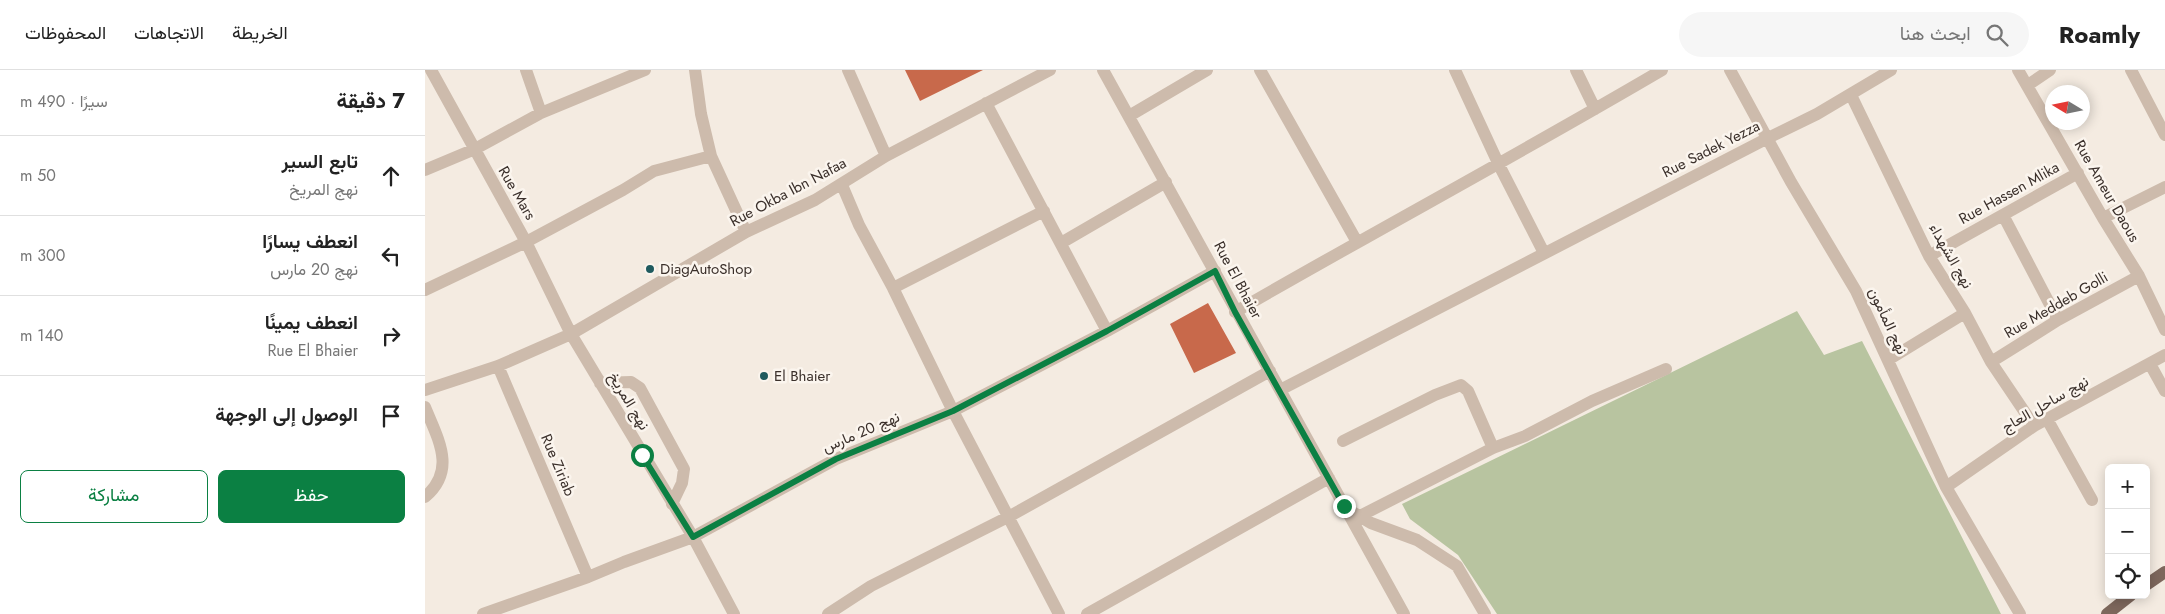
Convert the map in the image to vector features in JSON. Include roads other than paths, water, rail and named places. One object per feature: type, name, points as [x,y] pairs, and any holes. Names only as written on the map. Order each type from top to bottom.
[{"type":"main road","points":[[2150,582],[2165,572]]},
{"type":"main road","points":[[2107,614],[2126,599]]},
{"type":"street","name":"Rue Mars","points":[[431,70],[526,242],[571,334]]},
{"type":"street","points":[[526,70],[541,112]]},
{"type":"street","points":[[425,170],[475,149],[541,112],[645,70]]},
{"type":"street","points":[[695,70],[701,114],[711,156],[745,232]]},
{"type":"street","points":[[849,70],[886,156]]},
{"type":"street","name":"Rue Okba Ibn Nafaa","points":[[425,390],[497,366],[571,334],[745,232],[787,214],[842,185],[886,156],[1050,70]]},
{"type":"street","name":"Rue El Bhaier","points":[[1103,70],[1215,271],[1235,312],[1404,614]]},
{"type":"street","points":[[1129,116],[1207,70]]},
{"type":"street","points":[[1260,70],[1357,242]]},
{"type":"street","points":[[1455,70],[1499,165],[1544,254]]},
{"type":"street","points":[[1576,70],[1595,110]]},
{"type":"street","points":[[1235,312],[1357,242],[1499,165],[1662,70]]},
{"type":"street","name":"نهج المأمون","points":[[1730,70],[1791,182],[1856,291],[1946,487],[2020,614]]},
{"type":"street","name":"Rue Sadek Yezza","points":[[1279,390],[1817,114],[1891,70]]},
{"type":"street","name":"Rue Ameur Daous","points":[[2018,70],[2103,218],[2139,276],[2165,330]]},
{"type":"street","points":[[2027,84],[2050,70]]},
{"type":"street","points":[[2131,70],[2161,118],[2165,135]]},
{"type":"street","name":"نهج الشهداء","points":[[1851,95],[1929,256],[1965,313],[1991,362],[2034,426]]},
{"type":"street","points":[[986,103],[1107,331]]},
{"type":"street","points":[[425,290],[526,242],[623,190],[654,171],[711,156]]},
{"type":"street","name":"Rue Hassen Mlika","points":[[1929,256],[2078,174]]},
{"type":"street","points":[[1061,243],[1166,182]]},
{"type":"street","points":[[842,185],[859,225],[893,288],[953,411],[1010,516],[1059,614]]},
{"type":"street","points":[[2103,218],[2165,187]]},
{"type":"street","points":[[893,288],[1044,211]]},
{"type":"street","points":[[2003,215],[2058,320]]},
{"type":"street","name":"نهج 20 مارس","points":[[483,614],[499,611],[693,537],[836,459],[953,411],[1107,331],[1215,271]]},
{"type":"street","name":"Rue Meddeb Golli","points":[[1991,362],[2058,320],[2139,276]]},
{"type":"street","points":[[1888,360],[1965,313]]},
{"type":"street","name":"نهج المريخ","points":[[571,334],[693,537],[734,614]]},
{"type":"street","name":"نهج ساحل العاج","points":[[1946,487],[2034,426],[2165,355]]},
{"type":"street","points":[[2151,364],[2165,391]]},
{"type":"street","name":"Rue Ziriab","points":[[497,366],[589,577]]},
{"type":"street","points":[[1358,517],[1493,448],[1525,436],[1592,401],[1666,369]]},
{"type":"street","points":[[828,614],[871,586],[1010,516],[1269,371]]},
{"type":"street","points":[[600,383],[631,382],[640,388],[683,469],[682,483],[672,504]]},
{"type":"street","points":[[1343,441],[1435,395],[1461,385],[1467,391],[1493,448]]},
{"type":"street","points":[[425,407],[438,440],[443,473],[434,489],[425,497]]},
{"type":"street","points":[[2047,419],[2092,500]]},
{"type":"street","points":[[1087,614],[1329,478]]},
{"type":"street","points":[[1344,506],[1358,517],[1417,540],[1457,566],[1485,614]]},
{"type":"street","name":"نهج المأمون","points":[[2006,591],[2012,614]]},
{"type":"place","name":"DiagAutoShop","points":[[650,269]]},
{"type":"place","name":"El Bhaier","points":[[764,376]]}]
